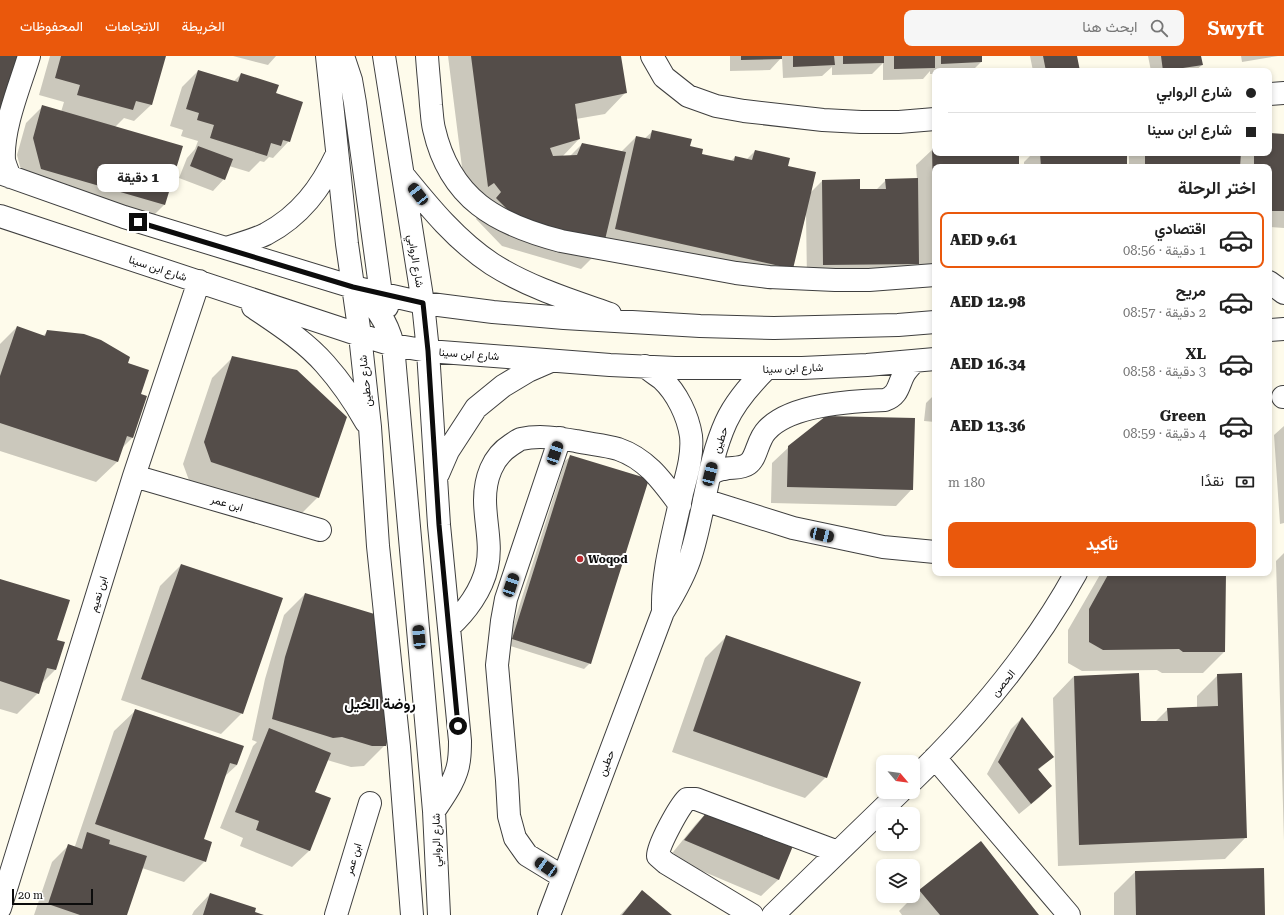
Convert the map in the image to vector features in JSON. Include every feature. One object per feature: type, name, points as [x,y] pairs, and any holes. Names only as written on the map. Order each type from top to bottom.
[{"type":"street","points":[[29,56],[9,118],[4,143],[5,176],[124,217],[353,287],[423,303],[493,312],[635,324],[774,328],[898,325],[932,322]]},
{"type":"street","points":[[327,56],[337,154],[360,335]]},
{"type":"street","points":[[343,56],[351,80],[359,125],[381,294],[391,317],[399,328],[417,344],[428,351]]},
{"type":"street","name":"شارع الروابي","points":[[384,56],[423,303],[428,351],[439,525],[460,741],[460,761],[456,774],[447,792],[434,811],[439,915]]},
{"type":"street","points":[[427,56],[433,128],[440,151],[451,173],[465,192],[483,209],[507,223],[534,234],[561,240],[736,273],[769,277],[836,280],[869,280],[932,275]]},
{"type":"street","points":[[652,56],[664,77],[688,96],[716,106],[744,111],[823,120],[899,122],[932,119]]},
{"type":"street","points":[[1272,94],[1284,93]]},
{"type":"street","points":[[226,248],[266,234],[301,208],[316,192],[328,174],[337,154]]},
{"type":"street","points":[[403,175],[426,204],[456,236],[492,264],[528,283],[635,324]]},
{"type":"street","name":"شارع ابن سينا","points":[[0,216],[360,335],[393,345],[428,351],[675,368],[766,369],[867,365],[925,360]]},
{"type":"street","name":"ابن نعيم","points":[[0,908],[134,476],[199,281]]},
{"type":"street","points":[[1272,284],[1284,294]]},
{"type":"street","points":[[353,287],[372,302],[379,312],[390,333],[393,345],[434,811]]},
{"type":"street","points":[[230,292],[296,337],[325,363],[349,394],[370,427],[378,546],[399,746],[412,915]]},
{"type":"street","points":[[1272,296],[1284,294]]},
{"type":"street","points":[[1272,330],[1284,329]]},
{"type":"street","name":"شارع حطين","points":[[360,335],[370,427]]},
{"type":"street","points":[[437,478],[448,451],[476,408],[503,386],[528,371],[554,360]]},
{"type":"street","points":[[710,474],[723,469],[744,467],[749,464],[755,454],[761,437],[777,422],[788,417],[834,403],[885,400],[890,398],[898,390],[905,372],[925,360]]},
{"type":"street","name":"حطين","points":[[645,366],[662,380],[676,396],[685,415],[691,436],[690,458],[665,571],[662,591],[663,612]]},
{"type":"street","name":"حطين","points":[[549,915],[663,612],[684,575],[691,555],[718,441],[726,421],[737,402],[766,369]]},
{"type":"street","points":[[448,627],[458,619],[468,606],[476,592],[487,566],[489,549],[485,499],[487,479],[493,462],[505,449],[520,439],[538,437],[560,438],[616,448],[643,462],[655,472],[680,505]]},
{"type":"street","points":[[560,438],[506,599],[497,665],[508,780],[509,816],[515,838],[527,855],[563,877]]},
{"type":"street","name":"ابن عمر","points":[[134,476],[320,530]]},
{"type":"street","points":[[704,500],[793,528],[883,547],[932,552]]},
{"type":"street","name":"الحصن","points":[[920,773],[993,696],[1044,628],[1074,576]]},
{"type":"street","points":[[935,758],[1069,915]]},
{"type":"street","points":[[752,915],[666,863],[658,856],[680,807],[687,799],[696,799],[838,852]]},
{"type":"street","points":[[773,915],[893,799]]},
{"type":"street","name":"ابن عمر","points":[[336,915],[370,804]]},
{"type":"building","points":[[0,56],[21,56],[0,114]]},
{"type":"building","points":[[61,56],[166,56],[152,105],[136,101],[133,110],[77,95],[80,85],[55,78]]},
{"type":"building","points":[[471,56],[621,56],[627,93],[575,104],[580,139],[550,148],[553,156],[577,155],[582,143],[626,152],[603,248],[523,225],[496,198],[501,192],[494,183],[488,187]]},
{"type":"building","points":[[741,56],[782,56],[782,59],[741,60]]},
{"type":"building","points":[[793,56],[834,56],[835,65],[793,67]]},
{"type":"building","points":[[843,56],[884,56],[884,63],[843,64]]},
{"type":"building","points":[[894,56],[935,56],[935,68],[894,69]]},
{"type":"building","points":[[941,56],[982,56],[982,62],[941,64]]},
{"type":"building","points":[[1043,56],[1077,56],[1079,68],[1045,68]]},
{"type":"building","points":[[1161,56],[1201,56],[1203,65],[1183,68],[1163,68]]},
{"type":"building","points":[[198,70],[238,82],[241,73],[279,85],[276,93],[303,102],[290,142],[283,140],[281,146],[271,143],[267,156],[210,138],[214,125],[197,120],[199,113],[186,109]]},
{"type":"building","points":[[42,105],[183,146],[165,205],[41,169],[33,138]]},
{"type":"building","points":[[652,130],[692,139],[690,146],[703,149],[702,154],[734,161],[735,156],[752,160],[755,150],[790,158],[788,166],[816,172],[793,269],[615,229],[636,136],[650,139]]},
{"type":"building","points":[[1272,133],[1284,134],[1284,211],[1272,211],[1272,164],[1254,164],[1254,156],[1272,156]]},
{"type":"building","points":[[198,146],[233,159],[225,180],[190,166]]},
{"type":"building","points":[[932,156],[1019,156],[1019,164],[932,164]]},
{"type":"building","points":[[1040,156],[1127,156],[1127,164],[1041,164]]},
{"type":"building","points":[[1145,156],[1241,156],[1240,164],[1145,164]]},
{"type":"building","points":[[918,178],[919,264],[823,265],[822,180],[860,179],[860,189],[886,189],[885,179]]},
{"type":"building","points":[[17,326],[45,336],[47,330],[84,334],[101,340],[130,357],[128,363],[149,370],[141,394],[147,396],[133,438],[127,436],[118,462],[0,423],[0,376]]},
{"type":"building","points":[[232,356],[297,370],[347,417],[319,498],[211,462],[204,442]]},
{"type":"building","points":[[826,416],[915,418],[913,490],[787,487],[788,446]]},
{"type":"building","name":"Woqod","points":[[570,455],[649,479],[591,664],[512,639]]},
{"type":"building","points":[[181,564],[283,598],[243,714],[141,679]]},
{"type":"building","points":[[1107,576],[1226,576],[1225,652],[1183,652],[1179,649],[1103,650],[1089,642],[1089,609]]},
{"type":"building","points":[[0,579],[70,600],[57,640],[65,642],[56,670],[47,668],[39,694],[0,681]]},
{"type":"building","points":[[305,593],[381,616],[386,746],[372,746],[342,737],[333,738],[272,719],[285,657]]},
{"type":"building","points":[[726,635],[861,682],[827,778],[693,731]]},
{"type":"building","points":[[1139,673],[1141,721],[1168,721],[1167,708],[1218,706],[1217,674],[1242,673],[1247,838],[1079,845],[1074,676]]},
{"type":"building","points":[[135,709],[244,746],[237,765],[230,763],[204,839],[212,842],[206,862],[95,824]]},
{"type":"building","points":[[1022,717],[1054,757],[1038,769],[1052,786],[1031,804],[998,762]]},
{"type":"building","points":[[269,728],[331,753],[315,792],[331,798],[310,851],[256,830],[259,821],[235,812]]},
{"type":"building","points":[[712,806],[795,841],[779,880],[684,840]]},
{"type":"building","points":[[87,832],[110,840],[109,844],[147,856],[127,915],[80,915],[48,904],[68,844],[82,849]]},
{"type":"building","points":[[981,841],[1039,915],[940,915],[920,891],[920,889]]},
{"type":"building","points":[[1264,868],[1265,915],[1136,915],[1135,871]]},
{"type":"building","points":[[642,890],[672,915],[622,915]]},
{"type":"building","points":[[210,893],[256,908],[255,912],[264,915],[203,915]]},
{"type":"place","name":"Woqod","points":[[580,559]]},
{"type":"district","name":"روضة الخيل","points":[[380,704]]},
{"type":"route","points":[[138,222],[353,287],[423,303],[428,351],[439,525],[458,726]]}]
